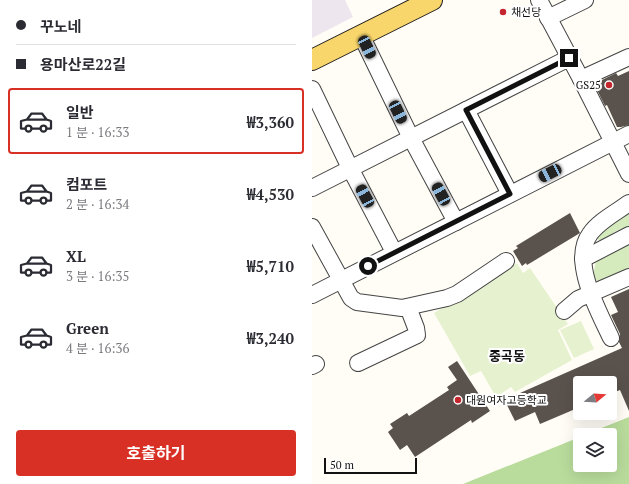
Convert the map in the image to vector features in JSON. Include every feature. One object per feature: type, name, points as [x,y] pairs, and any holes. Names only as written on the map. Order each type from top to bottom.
[{"type":"main road","points":[[312,60],[432,0]]},
{"type":"street","points":[[539,0],[629,174]]},
{"type":"street","points":[[548,18],[585,0]]},
{"type":"street","points":[[361,35],[411,138],[456,222]]},
{"type":"street","points":[[581,79],[629,57]]},
{"type":"street","points":[[312,188],[569,58]]},
{"type":"street","points":[[312,89],[350,168],[394,252]]},
{"type":"street","points":[[466,110],[510,194]]},
{"type":"street","points":[[312,295],[394,252],[629,134]]},
{"type":"street","points":[[611,338],[591,293],[586,275],[584,250],[590,234],[629,203]]},
{"type":"street","points":[[312,227],[341,280],[355,302],[394,308],[408,307],[452,296],[506,261]]},
{"type":"street","points":[[584,259],[629,236]]},
{"type":"street","points":[[564,312],[575,300],[629,277]]},
{"type":"street","points":[[358,363],[417,335],[417,330],[408,307]]},
{"type":"shaded area","points":[[312,0],[345,0],[353,17],[312,38]]},
{"type":"green space","points":[[629,213],[629,226],[616,231],[603,241],[598,240],[601,231],[609,223]]},
{"type":"green space","points":[[629,240],[629,271],[601,282],[594,280],[593,277],[596,260]]},
{"type":"green space","points":[[517,263],[523,273],[530,268],[568,324],[558,330],[572,360],[515,392],[511,387],[496,397],[481,371],[470,376],[434,313]]},
{"type":"green space","points":[[581,321],[594,349],[574,358],[560,330]]},
{"type":"green space","points":[[629,417],[629,484],[463,484],[573,440],[573,472],[617,472],[617,428],[602,428]]},
{"type":"building","points":[[629,71],[629,125],[617,127],[607,105],[605,106],[595,86],[596,83],[616,73],[618,76]]},
{"type":"building","points":[[570,213],[580,233],[527,265],[526,263],[522,266],[513,251],[518,248],[516,246]]},
{"type":"building","points":[[629,289],[629,411],[620,390],[617,391],[617,376],[573,376],[573,410],[540,424],[535,412],[515,421],[507,405],[513,402],[511,397],[622,348],[619,342],[620,334],[611,315],[618,312],[611,297]]},
{"type":"building","name":"대원여자고등학교","points":[[457,361],[490,411],[472,423],[471,420],[415,457],[407,445],[400,450],[388,432],[393,428],[390,424],[407,413],[409,416],[449,390],[447,387],[457,380],[448,367]]},
{"type":"place","name":"채선당","points":[[503,12]]},
{"type":"place","name":"GS25","points":[[609,85]]},
{"type":"place","name":"대원여자고등학교","points":[[458,400]]},
{"type":"district","name":"중곡동","points":[[507,356]]},
{"type":"route","points":[[368,266],[510,194],[466,110],[569,58]]}]
